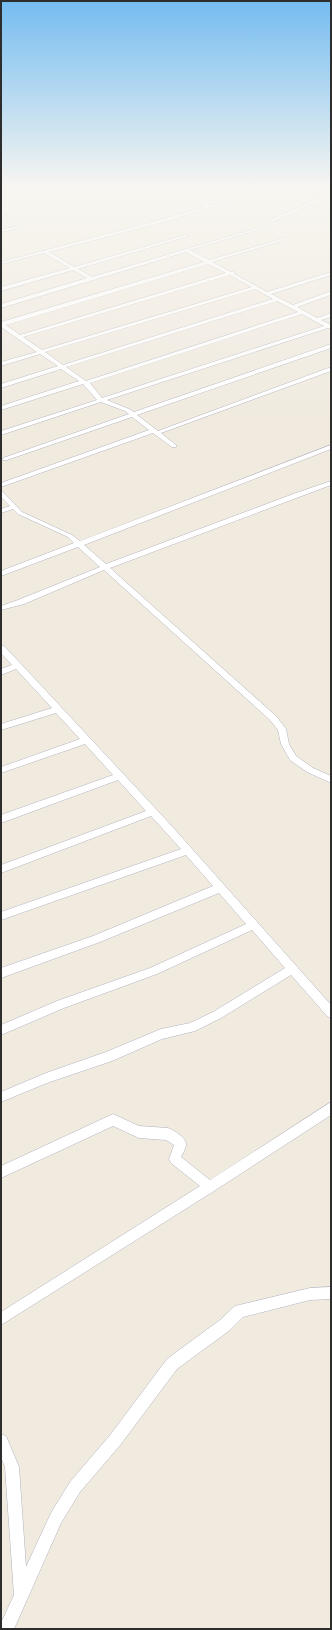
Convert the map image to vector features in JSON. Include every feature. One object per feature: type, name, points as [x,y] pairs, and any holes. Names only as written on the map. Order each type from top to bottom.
[{"type":"street","points":[[69,265],[92,280]]},
{"type":"street","points":[[1,289],[89,265]]},
{"type":"street","points":[[1,306],[139,265]]},
{"type":"street","points":[[1,325],[198,265]]},
{"type":"street","points":[[215,265],[232,273],[329,327]]},
{"type":"street","points":[[18,336],[232,273]]},
{"type":"street","points":[[268,293],[331,273]]},
{"type":"street","points":[[1,364],[257,287]]},
{"type":"street","points":[[292,307],[331,293]]},
{"type":"street","points":[[1,386],[278,299]]},
{"type":"street","points":[[1,408],[303,312]]},
{"type":"street","points":[[317,320],[331,315]]},
{"type":"street","points":[[1,325],[84,382],[101,400],[127,410],[174,446]]},
{"type":"street","points":[[1,433],[329,327]]},
{"type":"street","points":[[5,459],[331,346]]},
{"type":"street","points":[[1,485],[331,369]]},
{"type":"street","points":[[1,574],[331,447]]},
{"type":"street","points":[[1,608],[21,602],[104,567],[331,483]]},
{"type":"street","points":[[1,493],[13,507],[32,520],[70,536],[273,718],[282,729],[285,744],[293,758],[310,770],[331,780]]},
{"type":"street","points":[[1,511],[13,507]]},
{"type":"street","points":[[1,648],[120,776],[331,1013]]},
{"type":"street","points":[[1,672],[18,666]]},
{"type":"street","points":[[1,727],[58,709]]},
{"type":"street","points":[[1,770],[86,740]]},
{"type":"street","points":[[1,819],[120,776]]},
{"type":"street","points":[[1,869],[152,812]]},
{"type":"street","points":[[1,916],[187,851]]},
{"type":"street","points":[[1,973],[96,939],[220,888]]},
{"type":"street","points":[[1,1030],[61,1004],[153,971],[252,925]]},
{"type":"street","points":[[1,1097],[46,1078],[108,1057],[161,1034],[191,1028],[217,1015],[291,969]]},
{"type":"street","points":[[1,1319],[210,1187],[331,1108]]},
{"type":"street","points":[[1,1172],[113,1120],[139,1132],[168,1134],[180,1143],[175,1159],[210,1187]]},
{"type":"street","points":[[6,1629],[56,1518],[75,1487],[116,1439],[172,1364],[226,1325],[240,1311],[310,1294],[331,1293]]},
{"type":"street","points":[[1,1441],[12,1467],[21,1598]]}]
